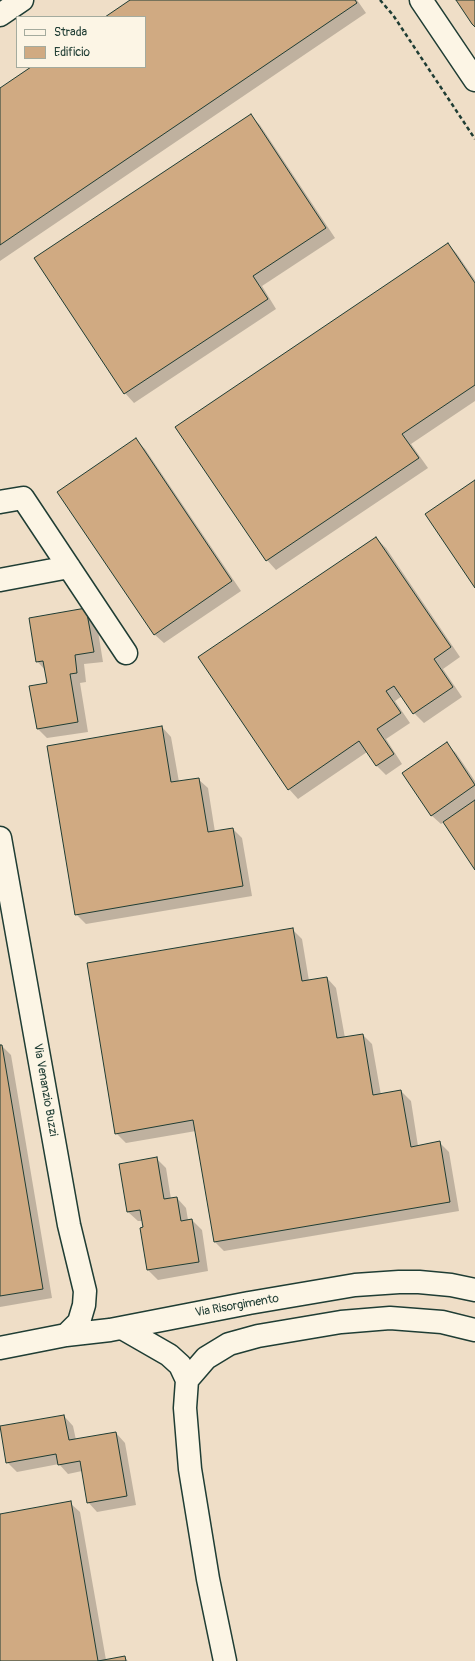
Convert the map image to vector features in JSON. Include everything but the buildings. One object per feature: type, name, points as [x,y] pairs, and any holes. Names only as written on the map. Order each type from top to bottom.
[{"type":"street","points":[[0,15],[22,0]]},
{"type":"street","points":[[421,0],[475,80]]},
{"type":"street","points":[[0,502],[23,498],[126,653]]},
{"type":"street","points":[[0,580],[69,567]]},
{"type":"street","name":"Via Venanzio Buzzi","points":[[0,838],[69,1225],[85,1291],[84,1305],[79,1322],[66,1335]]},
{"type":"street","name":"Via Risorgimento","points":[[0,1348],[66,1335],[122,1328],[249,1303],[355,1285],[420,1282],[451,1285],[475,1290]]},
{"type":"street","points":[[187,1380],[206,1358],[229,1344],[258,1336],[341,1322],[390,1318],[442,1322],[475,1330]]},
{"type":"street","points":[[122,1328],[169,1355],[180,1365],[187,1380],[185,1408],[190,1468],[208,1579],[225,1661]]},
{"type":"path","points":[[380,0],[393,15],[475,139]]},
{"type":"shaded area","points":[[0,0],[475,0],[475,1661],[0,1661]]}]
